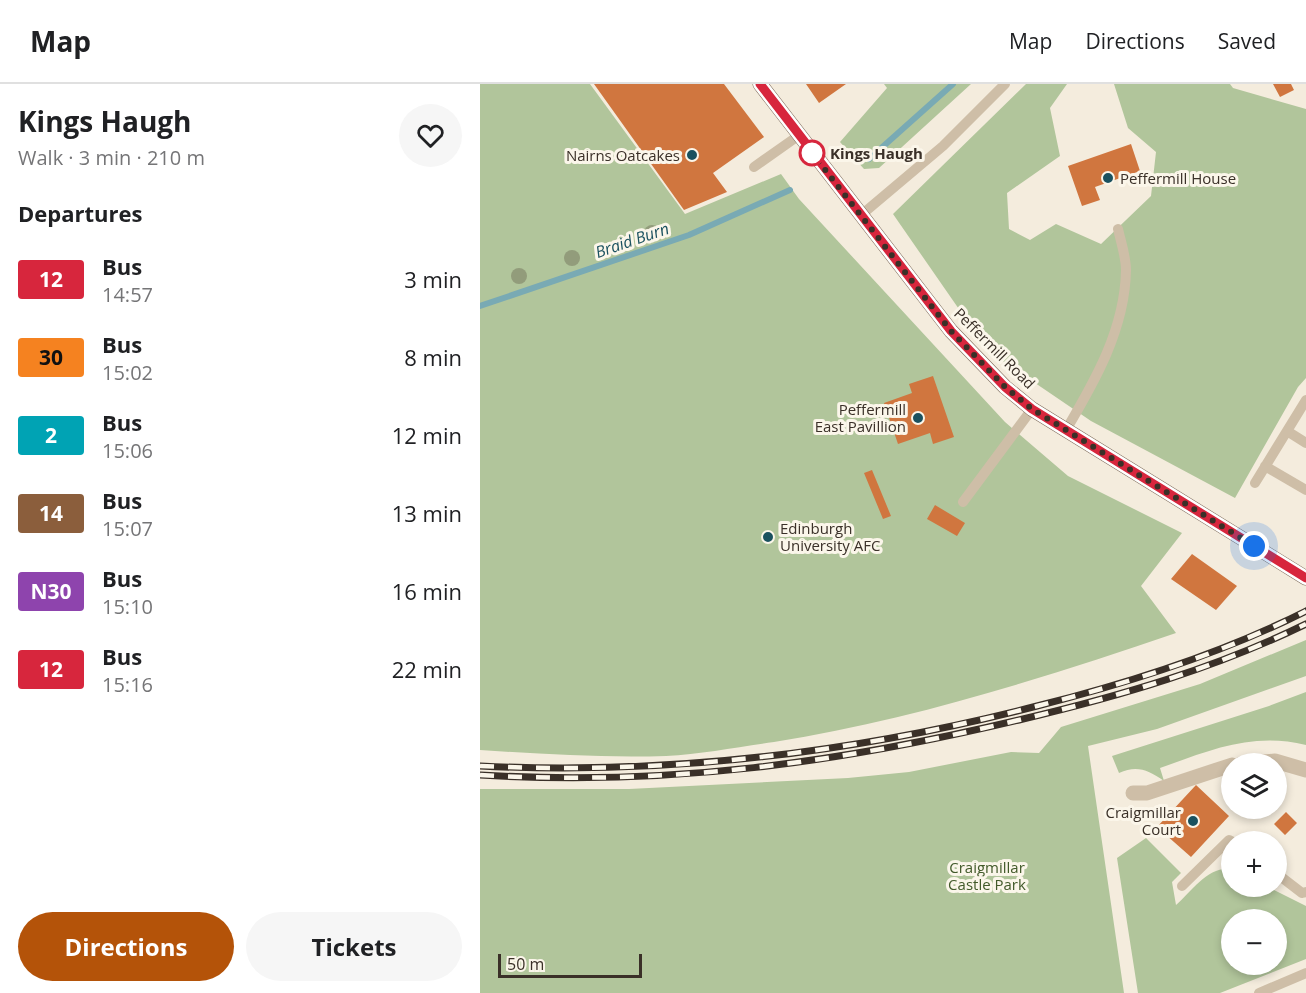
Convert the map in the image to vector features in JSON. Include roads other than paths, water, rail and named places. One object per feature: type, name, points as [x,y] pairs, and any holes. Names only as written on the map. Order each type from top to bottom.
[{"type":"main road","name":"Peffermill Road","points":[[760,84],[951,331],[1005,387],[1032,409],[1306,578]]},
{"type":"street","points":[[1287,764],[1306,770]]},
{"type":"street","points":[[1133,793],[1147,794],[1221,769]]},
{"type":"lane","points":[[860,216],[943,146],[1005,84]]},
{"type":"lane","points":[[754,166],[798,136]]},
{"type":"lane","points":[[1066,430],[1106,357],[1122,311],[1126,269],[1118,229]]},
{"type":"lane","points":[[1255,483],[1306,400]]},
{"type":"lane","points":[[963,502],[1032,409]]},
{"type":"lane","points":[[1287,431],[1306,443]]},
{"type":"lane","points":[[1265,466],[1306,490]]},
{"type":"lane","points":[[1182,886],[1221,848]]},
{"type":"lane","points":[[1287,881],[1302,893],[1306,892]]},
{"type":"lane","points":[[1259,993],[1306,973]]},
{"type":"waterway","name":"Braid Burn","points":[[869,159],[953,84]]},
{"type":"waterway","name":"Braid Burn","points":[[480,306],[689,235],[790,190]]},
{"type":"railway","points":[[480,766],[551,768],[691,763],[761,757],[899,736],[968,722],[1106,688],[1208,654],[1306,611]]},
{"type":"railway","points":[[480,775],[550,778],[687,774],[754,768],[887,748],[1095,701],[1202,667],[1306,624]]},
{"type":"place","name":"Kings Haugh","points":[[812,153]]},
{"type":"place","name":"Nairns Oatcakes","points":[[692,155]]},
{"type":"place","name":"Peffermill House","points":[[1108,178]]},
{"type":"place","name":"Peffermill East Pavillion","points":[[918,418]]},
{"type":"place","name":"Edinburgh University AFC","points":[[768,537]]},
{"type":"place","name":"Craigmillar Court","points":[[1193,821]]},
{"type":"park label","name":"Craigmillar Castle Park","points":[[987,876]]}]
